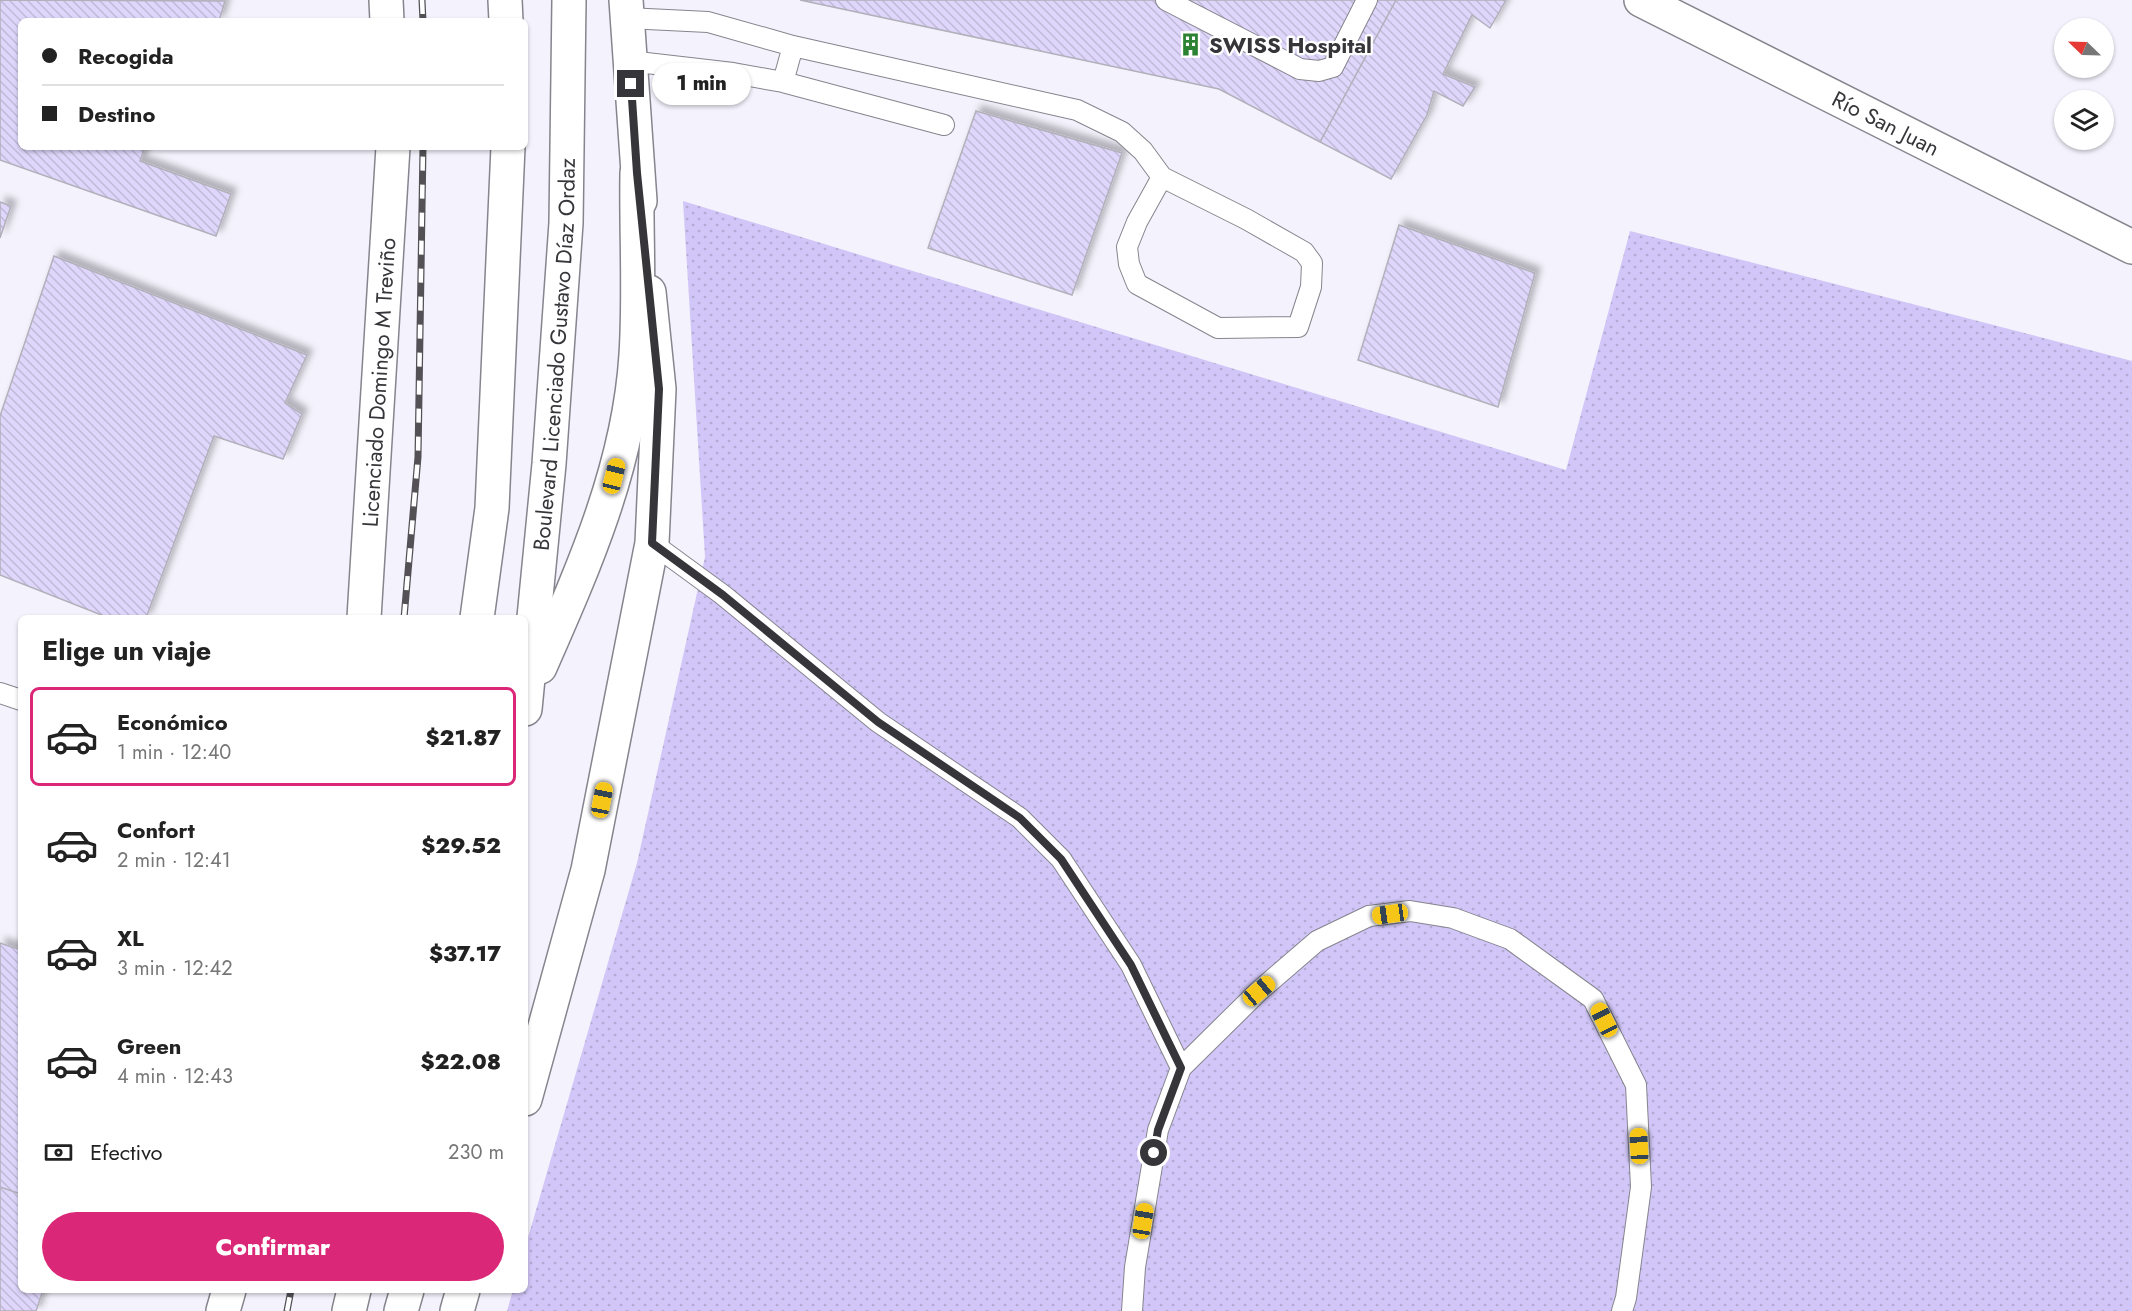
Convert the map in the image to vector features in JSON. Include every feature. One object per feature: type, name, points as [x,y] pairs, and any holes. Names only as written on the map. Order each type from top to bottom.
[{"type":"main road","points":[[386,0],[387,18]]},
{"type":"main road","points":[[505,0],[506,18]]},
{"type":"main road","name":"Boulevard Licenciado Gustavo Díaz Ordaz","points":[[528,683],[548,475],[566,223],[569,0]]},
{"type":"main road","name":"Río San Juan","points":[[1641,0],[2132,247]]},
{"type":"main road","points":[[528,1088],[588,870],[652,543],[659,389],[637,173],[626,9]]},
{"type":"main road","name":"Licenciado Domingo M Treviño","points":[[364,615],[393,150]]},
{"type":"main road","points":[[477,615],[492,508],[508,150]]},
{"type":"main road","points":[[528,699],[588,559],[609,496],[624,436],[636,356],[637,173]]},
{"type":"main road","points":[[223,1311],[229,1293]]},
{"type":"main road","points":[[349,1311],[353,1293]]},
{"type":"main road","points":[[401,1311],[406,1293]]},
{"type":"main road","points":[[456,1311],[462,1293]]},
{"type":"lane","points":[[1166,0],[1300,69],[1319,71],[1333,67],[1367,0]]},
{"type":"lane","points":[[626,9],[708,22],[793,46],[1077,110],[1122,132],[1143,151],[1162,177],[1246,219],[1304,252],[1312,263],[1311,287],[1298,327],[1218,328],[1137,284],[1129,264],[1127,247],[1137,222],[1162,177]]},
{"type":"lane","points":[[783,82],[793,46]]},
{"type":"lane","points":[[629,62],[733,73],[783,82],[944,124]]},
{"type":"lane","points":[[652,543],[723,595],[878,722],[1029,826],[1061,859],[1131,965],[1181,1068]]},
{"type":"lane","points":[[0,693],[18,699]]},
{"type":"lane","points":[[1132,1311],[1135,1267],[1158,1130],[1181,1068],[1259,991],[1317,941],[1370,916],[1410,911],[1442,916],[1510,939],[1593,999],[1636,1085],[1641,1187],[1626,1298],[1622,1311]]},
{"type":"shaded area","points":[[683,201],[1566,470],[1630,231],[2132,361],[2132,1311],[507,1311],[512,1293],[528,1293],[528,1238],[637,863],[705,557]]},
{"type":"building","points":[[0,0],[225,1],[220,18],[18,18],[18,150],[144,150],[140,161],[231,194],[216,236],[0,160]]},
{"type":"building","name":"SWISS Hospital","points":[[800,0],[1396,0],[1320,142],[1219,89]]},
{"type":"building","points":[[1396,0],[1506,0],[1490,28],[1472,15],[1443,74],[1475,87],[1463,106],[1434,91],[1427,115],[1391,179],[1320,142]]},
{"type":"building","points":[[976,111],[1122,153],[1072,295],[928,248]]},
{"type":"building","points":[[0,202],[11,206],[0,238]]},
{"type":"building","points":[[1399,225],[1535,273],[1498,407],[1358,360]]},
{"type":"building","points":[[54,256],[307,355],[285,403],[302,414],[283,459],[214,436],[147,615],[101,615],[0,575],[0,416]]},
{"type":"building","points":[[0,943],[18,949],[18,1193],[0,1187]]},
{"type":"building","points":[[0,1187],[18,1193],[18,1293],[42,1293],[36,1311],[0,1311]]},
{"type":"railway","points":[[422,0],[423,18]]},
{"type":"railway","points":[[404,615],[418,457],[423,150]]},
{"type":"railway","points":[[287,1311],[290,1293]]},
{"type":"place","name":"SWISS Hospital","points":[[1191,45]]},
{"type":"route","points":[[631,84],[637,173],[659,389],[652,543],[723,595],[878,722],[1020,818],[1061,859],[1131,965],[1181,1068],[1158,1130],[1154,1153]]}]
